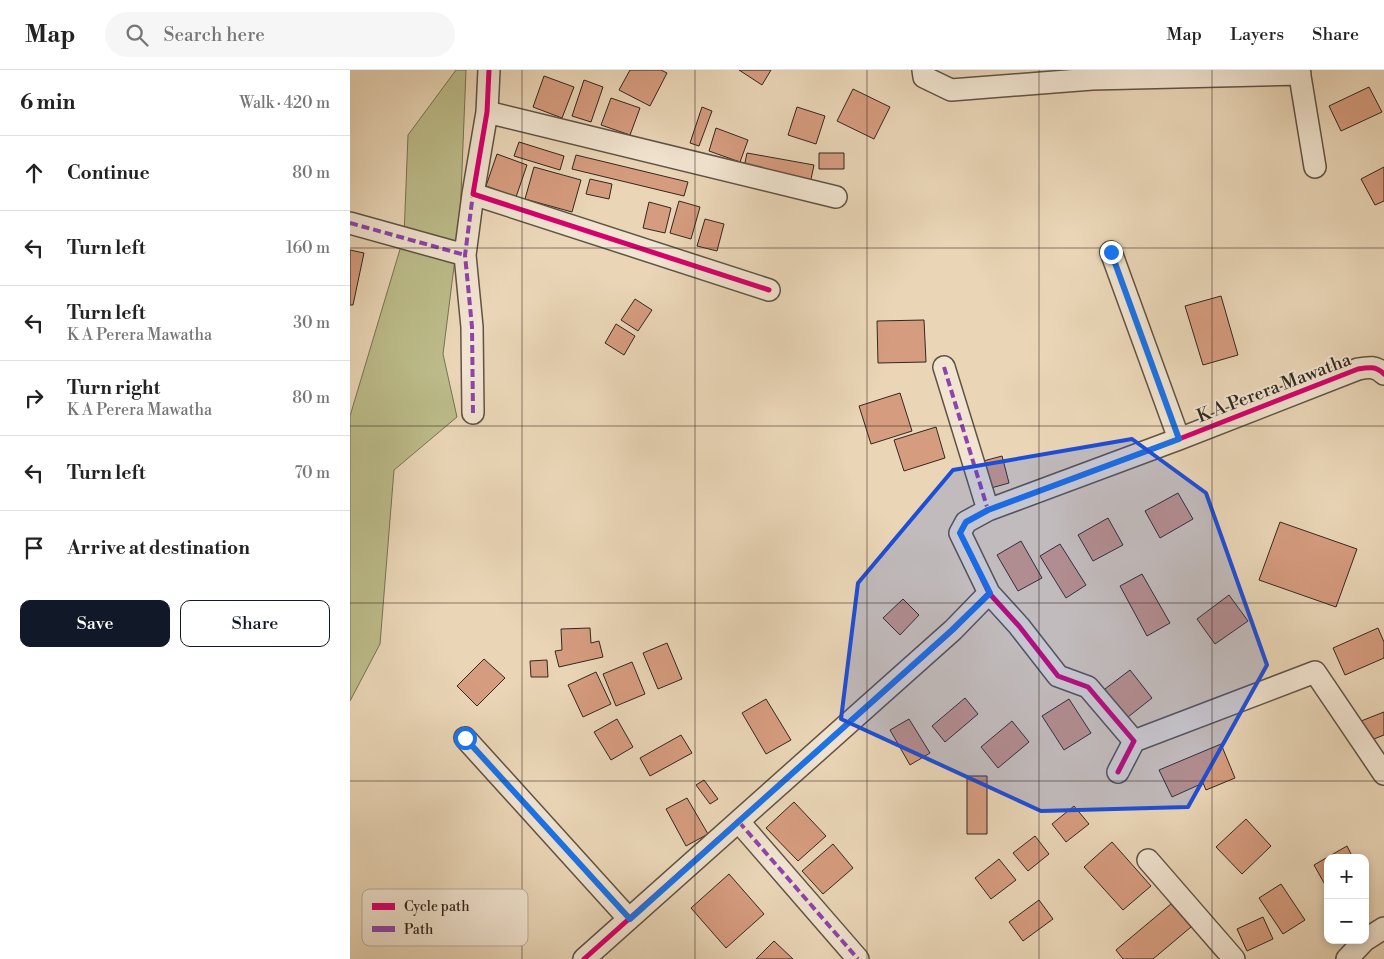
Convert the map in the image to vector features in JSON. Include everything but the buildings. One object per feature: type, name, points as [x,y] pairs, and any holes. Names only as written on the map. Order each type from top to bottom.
[{"type":"street","points":[[472,413],[472,327],[465,255],[487,112],[489,70]]},
{"type":"street","points":[[923,70],[924,77],[951,90],[1092,79],[1299,72],[1315,167]]},
{"type":"street","points":[[487,112],[836,197]]},
{"type":"street","points":[[474,194],[769,290]]},
{"type":"street","points":[[350,223],[465,255]]},
{"type":"street","points":[[1111,252],[1179,439]]},
{"type":"street","points":[[944,367],[988,510]]},
{"type":"street","name":"K A Perera Mawatha","points":[[990,593],[960,533],[966,522],[988,510],[1179,439],[1358,369],[1370,367],[1380,370],[1384,374]]},
{"type":"street","points":[[584,959],[952,630],[990,593],[1019,626],[1058,676],[1088,687],[1134,741]]},
{"type":"street","points":[[1118,772],[1134,741],[1315,672],[1384,774]]},
{"type":"street","points":[[465,738],[630,919]]},
{"type":"street","points":[[739,822],[858,959]]},
{"type":"street","points":[[1148,860],[1234,959]]},
{"type":"street","points":[[1369,937],[1384,928]]},
{"type":"street","points":[[1346,959],[1361,944]]},
{"type":"highlighted area","points":[[1132,439],[1206,493],[1267,665],[1188,807],[1041,811],[841,719],[858,583],[953,470]]},
{"type":"green space","points":[[456,70],[466,70],[460,219],[443,354],[457,417],[394,470],[380,644],[350,701],[350,416],[404,236],[408,135]]},
{"type":"marked path","points":[[473,194],[465,255],[472,327],[473,413]]},
{"type":"marked path","points":[[350,223],[465,255]]},
{"type":"marked path","points":[[1111,252],[1179,439]]},
{"type":"marked path","points":[[944,367],[988,510]]},
{"type":"marked path","points":[[465,738],[629,919]]},
{"type":"marked path","points":[[739,822],[858,959]]},
{"type":"cycle path","points":[[489,70],[487,112],[473,194],[769,290]]},
{"type":"cycle path","points":[[1118,772],[1134,741],[1088,687],[1058,676],[1019,626],[989,593],[960,533],[966,522],[988,510],[1179,439],[1358,369],[1372,368],[1384,374]]},
{"type":"cycle path","points":[[584,959],[953,630],[989,593]]},
{"type":"route","points":[[465,738],[630,919],[952,630],[990,593],[960,533],[966,522],[988,510],[1179,439],[1111,252]]}]
